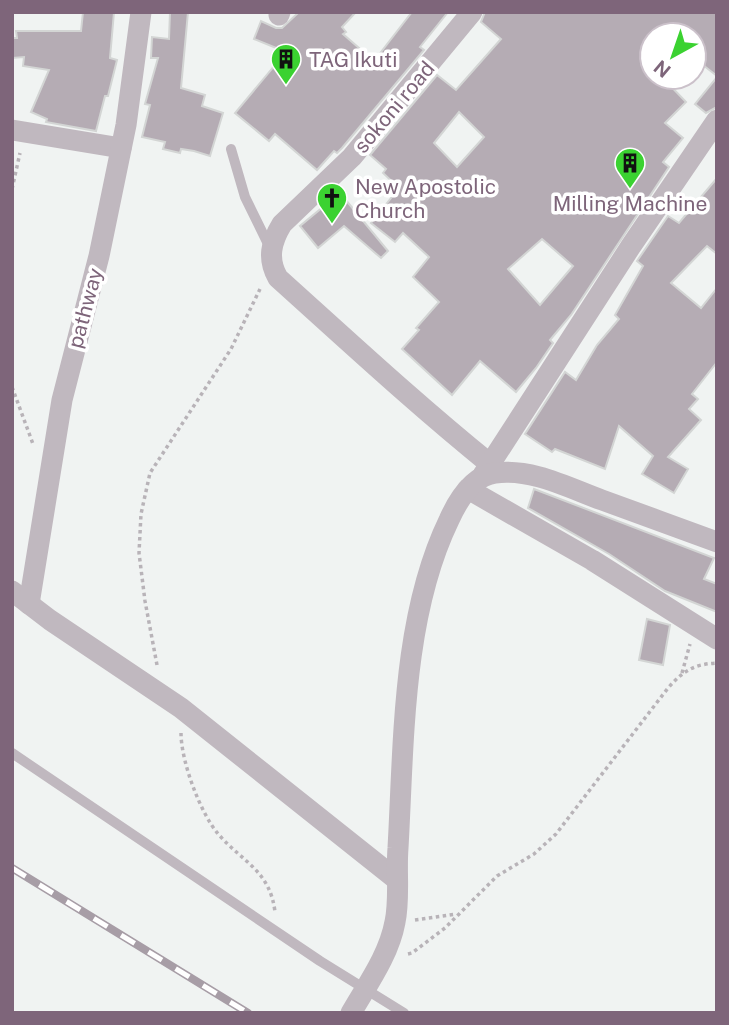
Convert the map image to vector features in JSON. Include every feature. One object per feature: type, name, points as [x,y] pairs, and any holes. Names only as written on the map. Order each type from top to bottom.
[{"type":"street","name":"pathway","points":[[21,597],[62,400],[99,256],[121,148],[141,12]]},
{"type":"street","name":"sokoni road","points":[[271,258],[282,224],[352,157],[472,12]]},
{"type":"street","points":[[351,1013],[382,958],[395,922],[412,651],[421,594],[438,542],[457,503],[480,477],[717,120]]},
{"type":"street","points":[[18,130],[121,148]]},
{"type":"street","points":[[271,258],[278,278],[437,421],[480,477],[592,560],[717,639]]},
{"type":"street","points":[[480,477],[510,471],[542,478],[717,542]]},
{"type":"street","points":[[21,597],[181,708],[396,880]]},
{"type":"lane","points":[[231,149],[245,197],[271,258]]},
{"type":"lane","points":[[12,753],[320,961],[404,1013]]},
{"type":"path","points":[[12,189],[18,130]]},
{"type":"path","points":[[162,695],[139,553],[141,514],[150,473],[231,349],[271,258]]},
{"type":"path","points":[[12,387],[36,456]]},
{"type":"path","points":[[382,958],[412,953],[445,928],[497,876],[534,854],[556,834],[682,673],[693,666],[717,663]]},
{"type":"path","points":[[181,708],[181,742],[200,803],[218,834],[269,885],[273,894],[278,931]]},
{"type":"path","points":[[395,922],[458,914]]},
{"type":"building","points":[[83,12],[114,12],[110,58],[117,60],[96,131],[46,122],[47,119],[31,112],[49,70],[23,66],[24,57],[12,58],[12,38],[17,38],[16,31],[81,31]]},
{"type":"building","points":[[170,12],[188,12],[181,88],[205,95],[202,106],[223,113],[210,156],[181,149],[180,153],[163,149],[165,142],[142,137],[150,105],[145,104],[158,58],[151,58],[152,37],[169,39]]},
{"type":"building","points":[[299,12],[356,12],[342,27],[346,32],[343,34],[374,61],[412,12],[448,12],[420,47],[424,50],[342,148],[337,153],[334,151],[317,170],[275,134],[269,141],[235,113],[286,52],[254,39],[261,21],[282,28]]},
{"type":"building","points":[[485,12],[717,12],[717,76],[708,69],[708,21],[638,21],[638,91],[675,91],[686,102],[665,123],[683,138],[663,162],[669,167],[571,315],[550,340],[553,343],[536,368],[516,392],[480,361],[452,395],[402,349],[439,302],[413,277],[429,257],[403,233],[395,242],[371,223],[399,188],[383,173],[386,169],[370,155],[437,75],[456,90],[501,39],[481,22]],"holes":[[[459,112],[484,137],[457,167],[434,143]],[[542,239],[573,266],[540,305],[508,269]]]},
{"type":"building","points":[[717,77],[717,107],[706,113],[695,104]]},
{"type":"building","points":[[717,178],[717,254],[707,246],[671,283],[701,308],[717,288],[717,362],[692,394],[698,399],[689,409],[701,420],[668,457],[688,469],[674,493],[642,474],[653,456],[619,426],[605,469],[555,449],[552,452],[525,434],[565,372],[576,380],[597,345],[619,319],[615,315],[643,266],[637,261],[668,216],[679,223]]},
{"type":"building","name":"New Apostolic Church","points":[[340,193],[388,251],[381,258],[344,226],[318,248],[300,226]]},
{"type":"building","points":[[534,489],[714,558],[704,579],[717,584],[717,612],[665,591],[609,554],[528,508]]},
{"type":"building","points":[[647,619],[670,625],[663,665],[639,660]]},
{"type":"railway","points":[[12,868],[248,1013]]},
{"type":"place","name":"TAG Ikuti","points":[[286,86]]},
{"type":"place","name":"Milling Machine","points":[[630,190]]},
{"type":"place","name":"New Apostolic Church","points":[[332,225]]}]
